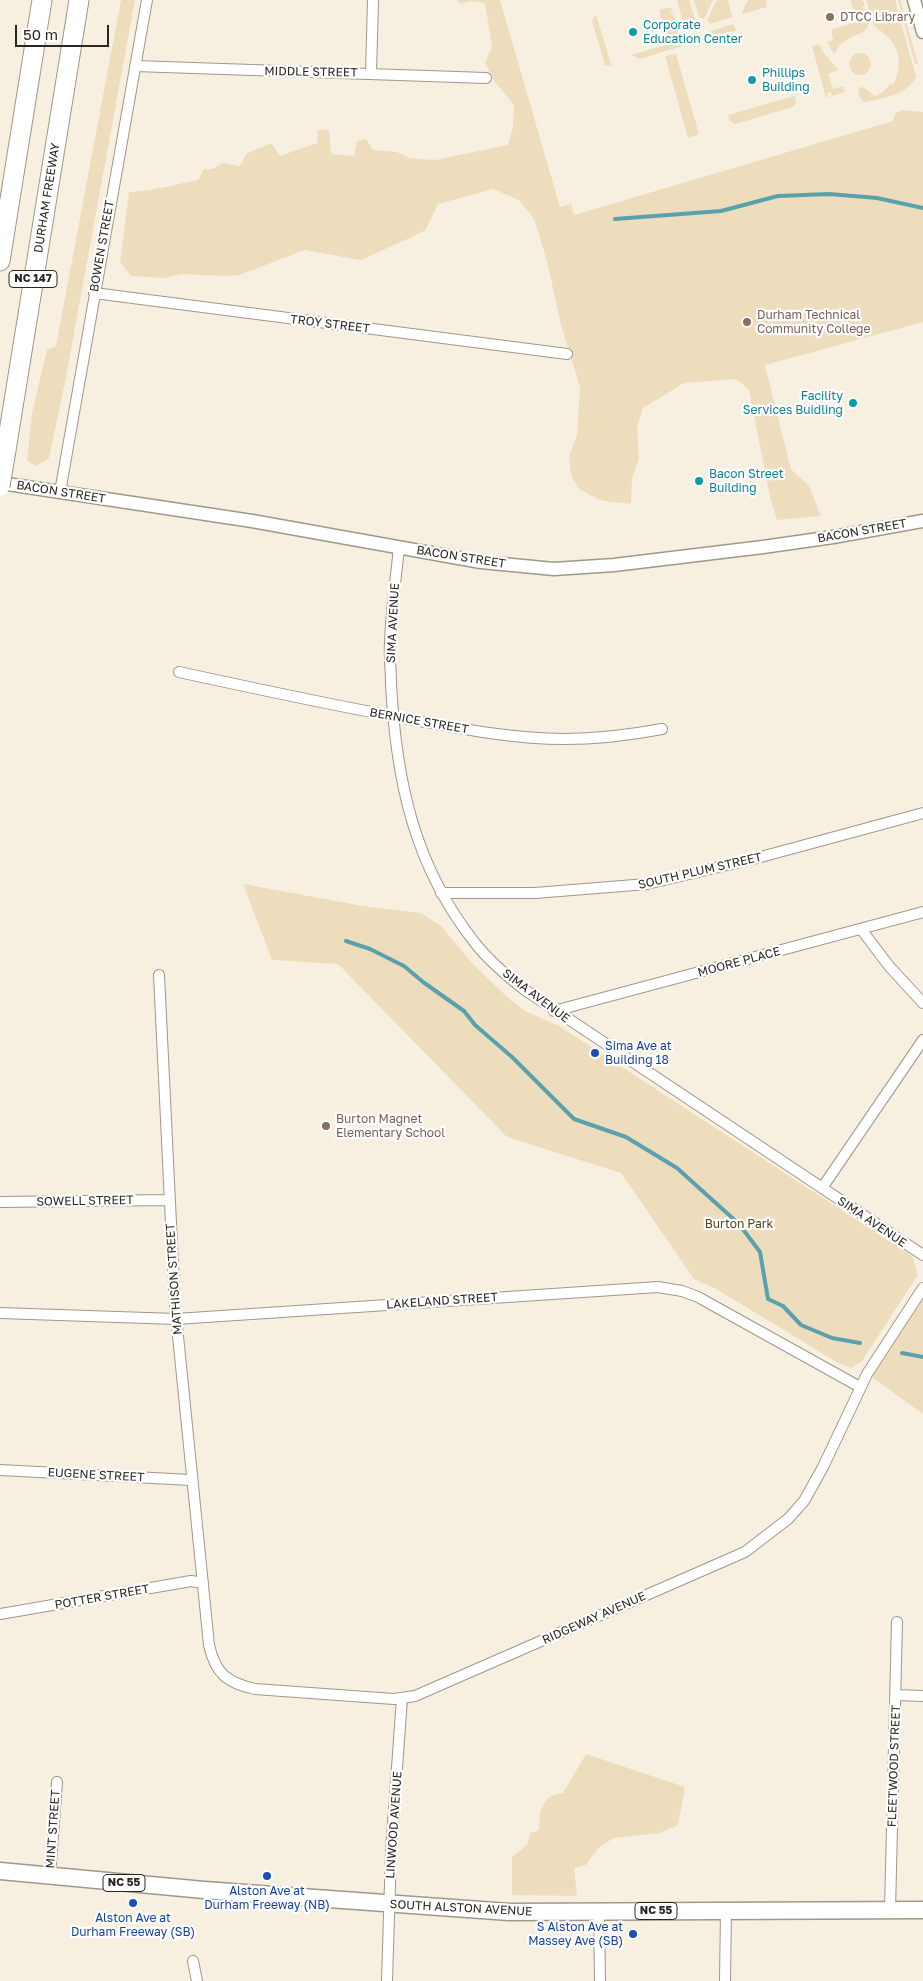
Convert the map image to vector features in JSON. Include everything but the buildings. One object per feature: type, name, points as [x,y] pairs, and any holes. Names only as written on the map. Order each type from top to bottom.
[{"type":"highway","points":[[32,67],[36,0]]},
{"type":"highway","name":"NC 147","points":[[0,261],[42,0]]},
{"type":"highway","name":"DURHAM FREEWAY","points":[[0,484],[79,0]]},
{"type":"highway","points":[[61,109],[86,0]]},
{"type":"main road","name":"SOUTH ALSTON AVENUE","points":[[0,1872],[508,1912],[923,1910]]},
{"type":"street","name":"BOWEN STREET","points":[[60,492],[147,0]]},
{"type":"street","points":[[371,74],[373,0]]},
{"type":"street","points":[[914,0],[923,32]]},
{"type":"street","name":"MIDDLE STREET","points":[[135,66],[486,78]]},
{"type":"street","name":"TROY STREET","points":[[94,293],[567,354]]},
{"type":"street","name":"BACON STREET","points":[[0,484],[252,522],[482,562],[568,569],[763,547],[923,521]]},
{"type":"street","name":"SIMA AVENUE","points":[[400,547],[390,644],[392,717],[402,782],[412,826],[431,874],[463,927],[492,962],[525,990],[554,1011],[923,1256]]},
{"type":"street","name":"BERNICE STREET","points":[[179,672],[392,717],[475,731],[545,739],[603,738],[662,729]]},
{"type":"street","name":"SOUTH PLUM STREET","points":[[441,893],[535,893],[647,884],[766,856],[923,813]]},
{"type":"street","name":"MOORE PLACE","points":[[554,1011],[923,912]]},
{"type":"street","points":[[861,929],[889,966],[923,1003]]},
{"type":"street","name":"MATHISON STREET","points":[[159,975],[176,1319],[203,1583]]},
{"type":"street","points":[[822,1188],[923,1040]]},
{"type":"street","name":"SOWELL STREET","points":[[0,1202],[170,1200]]},
{"type":"street","name":"LAKELAND STREET","points":[[0,1313],[176,1319],[647,1287],[669,1288],[698,1297],[860,1387]]},
{"type":"street","name":"RIDGEWAY AVENUE","points":[[203,1583],[212,1657],[217,1669],[227,1679],[240,1686],[255,1689],[390,1699],[424,1692],[745,1552],[788,1520],[812,1489],[860,1387],[923,1288]]},
{"type":"street","name":"EUGENE STREET","points":[[0,1470],[191,1480]]},
{"type":"street","name":"POTTER STREET","points":[[0,1614],[191,1581],[203,1583]]},
{"type":"street","name":"FLEETWOOD STREET","points":[[890,1910],[897,1622]]},
{"type":"street","points":[[896,1695],[923,1696]]},
{"type":"street","name":"LINWOOD AVENUE","points":[[387,1981],[389,1904],[402,1698]]},
{"type":"street","name":"MINT STREET","points":[[50,1876],[56,1782]]},
{"type":"street","points":[[726,1910],[726,1981]]},
{"type":"street","points":[[599,1911],[600,1981]]},
{"type":"street","points":[[193,1961],[197,1981]]},
{"type":"green space","points":[[121,0],[135,0],[66,377],[49,458],[36,466],[27,461],[32,413],[47,350],[56,346]]},
{"type":"green space","points":[[457,0],[500,0],[560,207],[571,204],[574,215],[893,121],[895,114],[902,110],[923,112],[923,322],[765,365],[791,469],[809,486],[821,516],[777,520],[770,497],[749,390],[736,379],[684,383],[643,408],[637,427],[639,459],[632,478],[631,504],[603,501],[579,489],[571,475],[569,456],[577,436],[580,387],[561,325],[547,261],[534,219],[519,200],[493,189],[438,204],[425,231],[361,260],[304,250],[240,275],[181,274],[164,278],[131,276],[120,262],[129,192],[150,190],[198,180],[204,169],[212,169],[222,163],[240,166],[247,153],[271,143],[280,156],[317,143],[318,130],[329,130],[331,154],[354,156],[357,141],[366,139],[373,150],[397,152],[410,158],[435,160],[508,145],[513,126],[514,105],[494,81],[485,63],[492,47],[485,3],[471,1],[460,4]]},
{"type":"green space","points":[[677,0],[689,0],[695,19],[689,30],[685,30]]},
{"type":"green space","points":[[694,0],[713,0],[704,19],[699,17]]},
{"type":"green space","points":[[717,0],[728,0],[732,17],[710,24],[707,20]]},
{"type":"green space","points":[[748,0],[766,0],[767,7],[743,14],[742,12]]},
{"type":"green space","points":[[850,0],[863,0],[865,6],[862,7],[866,9],[868,18],[867,29],[843,42],[834,54],[827,42],[833,40],[831,30],[849,24],[847,14],[854,12]]},
{"type":"green space","points":[[866,0],[895,0],[916,77],[906,88],[894,95],[865,102],[861,100],[859,88],[863,87],[875,96],[884,91],[890,84],[893,85],[899,66],[899,58],[894,44],[874,26]]},
{"type":"green space","points":[[898,0],[900,0],[918,64],[915,64]]},
{"type":"green space","points":[[671,7],[673,11],[670,11],[673,13],[683,46],[639,59],[631,55],[669,44],[659,10]]},
{"type":"green space","points":[[596,14],[612,66],[605,65],[592,21]]},
{"type":"green space","points":[[733,24],[736,29],[735,31],[708,39],[705,38],[705,33]]},
{"type":"green space","points":[[819,44],[838,70],[828,74],[833,89],[843,86],[845,92],[832,96],[831,92],[827,93],[828,97],[826,98],[812,46]]},
{"type":"green space","points":[[860,53],[868,56],[871,64],[868,72],[860,75],[852,72],[849,64],[852,56]]},
{"type":"green space","points":[[676,54],[699,134],[688,138],[665,56]]},
{"type":"green space","points":[[794,96],[796,102],[793,107],[735,124],[729,121],[728,115]]},
{"type":"green space","name":"Burton Park","points":[[243,884],[363,906],[421,913],[441,926],[472,963],[506,996],[525,1011],[559,1026],[912,1256],[918,1275],[862,1361],[852,1368],[840,1364],[716,1289],[694,1279],[621,1173],[507,1137],[338,964],[272,960]]},
{"type":"green space","points":[[923,1299],[923,1414],[872,1377]]},
{"type":"green space","points":[[586,1754],[685,1787],[678,1825],[660,1833],[614,1838],[599,1847],[586,1865],[574,1868],[577,1896],[512,1895],[512,1857],[527,1845],[530,1833],[539,1830],[543,1805],[550,1797],[563,1793]]},
{"type":"waterway","points":[[615,219],[721,211],[778,196],[829,194],[877,198],[923,208]]},
{"type":"waterway","points":[[346,941],[370,949],[404,966],[464,1011],[475,1025],[512,1057],[574,1119],[626,1137],[677,1168],[739,1224],[760,1252],[768,1299],[783,1306],[801,1325],[832,1338],[860,1343]]},
{"type":"waterway","points":[[902,1353],[923,1357]]},
{"type":"place","name":"DTCC Library","points":[[830,17]]},
{"type":"place","name":"Corporate Education Center","points":[[633,32]]},
{"type":"place","name":"Phillips Building","points":[[752,80]]},
{"type":"place","name":"Durham Technical Community College","points":[[747,322]]},
{"type":"place","name":"Facility Services Buidling","points":[[853,403]]},
{"type":"place","name":"Bacon Street Building","points":[[699,481]]},
{"type":"place","name":"Sima Ave at Building 18","points":[[595,1053]]},
{"type":"place","name":"Burton Magnet Elementary School","points":[[326,1126]]},
{"type":"place","name":"Alston Ave at Durham Freeway (NB)","points":[[267,1876]]},
{"type":"place","name":"Alston Ave at Durham Freeway (SB)","points":[[133,1903]]},
{"type":"place","name":"S Alston Ave at Massey Ave (SB)","points":[[633,1934]]}]
